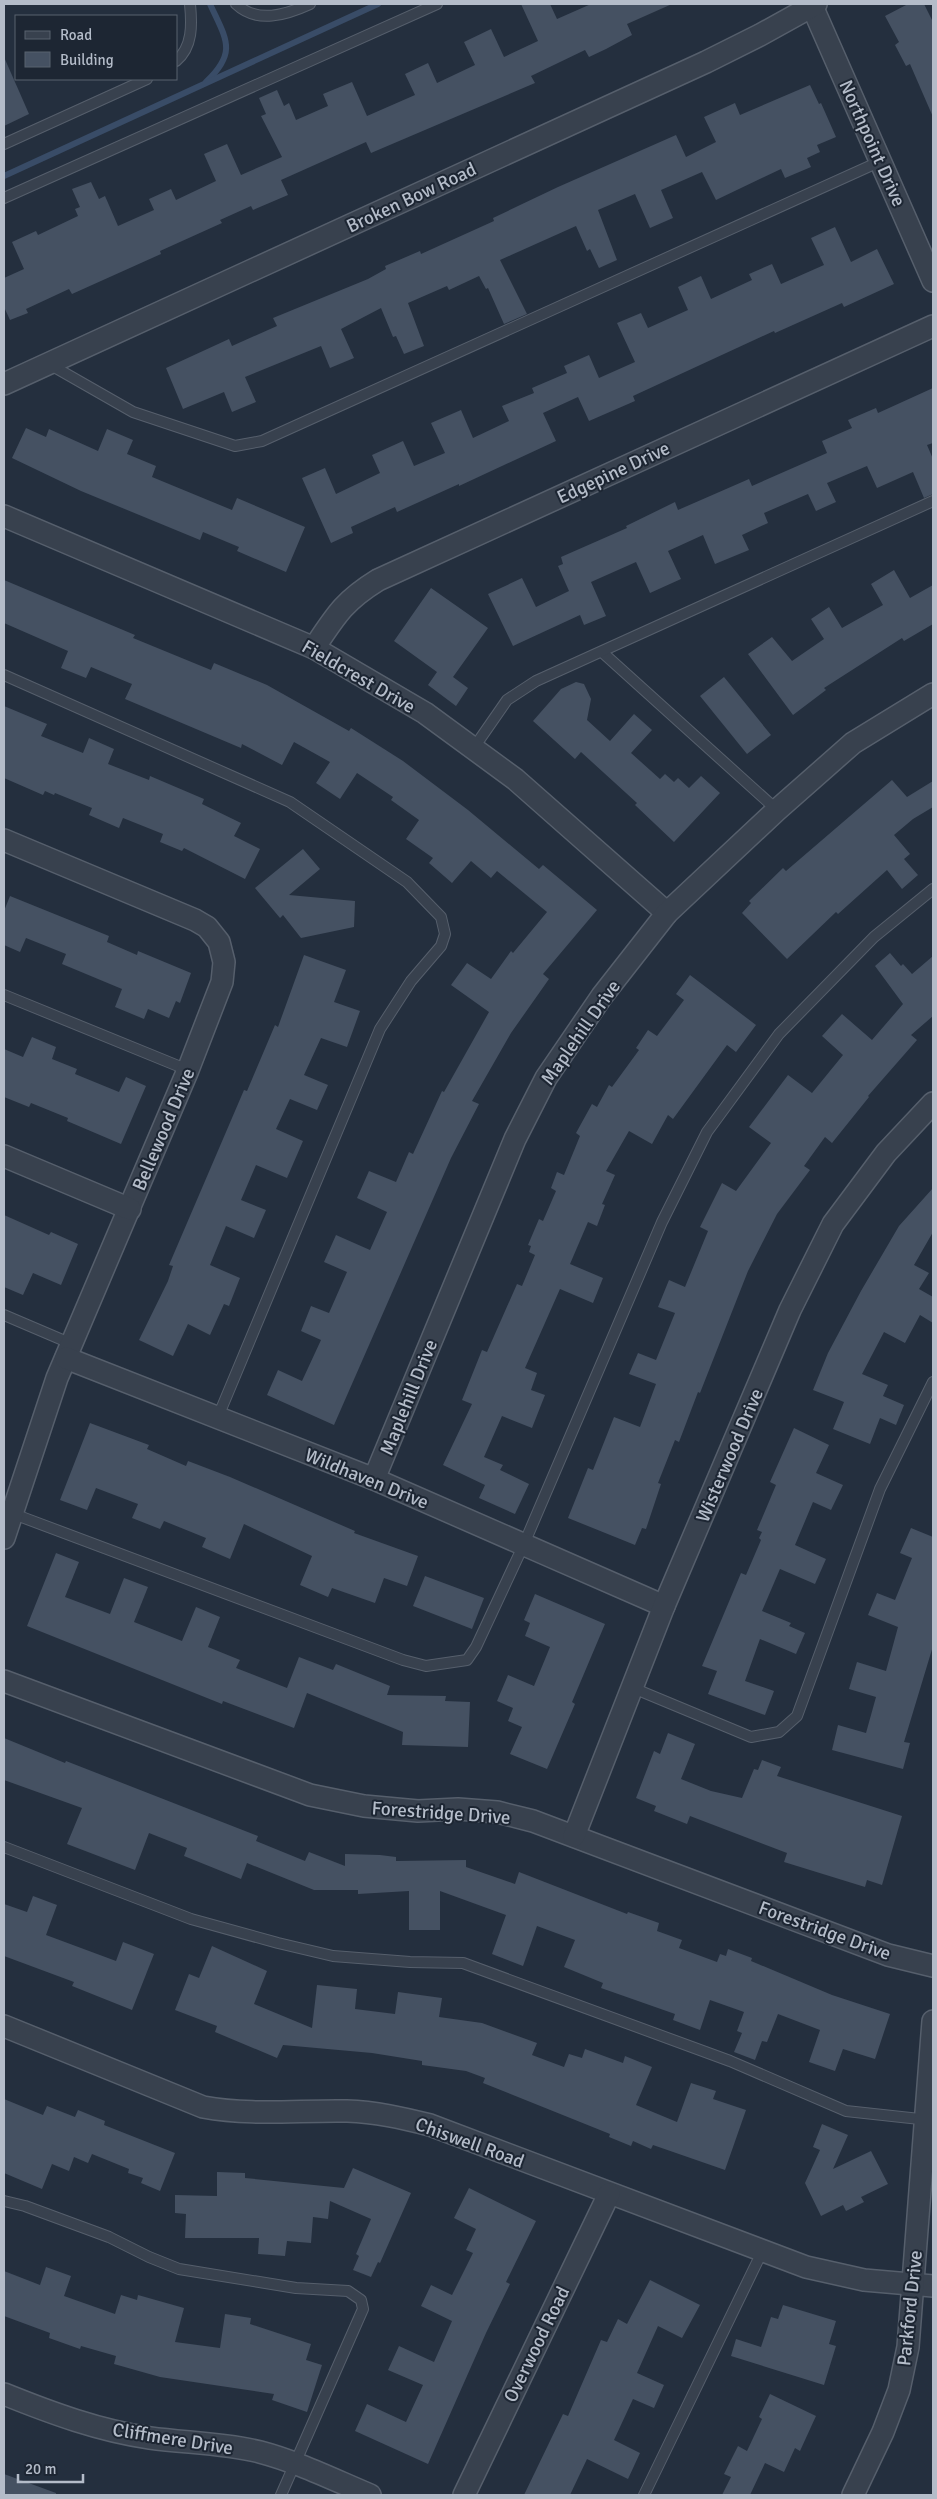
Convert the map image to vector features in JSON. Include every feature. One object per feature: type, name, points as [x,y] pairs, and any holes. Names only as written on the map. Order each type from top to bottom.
[{"type":"street","name":"Northpoint Drive","points":[[814,5],[933,281]]},
{"type":"street","name":"Broken Bow Road","points":[[4,384],[46,363],[706,62],[814,5]]},
{"type":"street","name":"Edgepine Drive","points":[[314,648],[338,611],[354,595],[378,580],[933,326]]},
{"type":"street","name":"Fieldcrest Drive","points":[[4,516],[314,648],[425,713],[514,779],[667,913]]},
{"type":"street","name":"Maplehill Drive","points":[[374,1479],[515,1139],[541,1087],[602,996],[667,913],[777,810],[853,743],[933,694]]},
{"type":"street","name":"Bellewood Drive","points":[[4,840],[195,920],[207,928],[219,942],[224,962],[222,982],[188,1070],[69,1351],[11,1513],[4,1538]]},
{"type":"street","name":"Wisterwood Drive","points":[[574,1836],[664,1606],[790,1310],[833,1224],[886,1153],[933,1103]]},
{"type":"street","points":[[4,1156],[130,1209]]},
{"type":"street","name":"Wildhaven Drive","points":[[69,1351],[217,1419],[374,1479],[664,1606]]},
{"type":"street","name":"Forestridge Drive","points":[[4,1681],[310,1795],[373,1807],[418,1811],[458,1809],[497,1812],[533,1821],[888,1954],[933,1966]]},
{"type":"street","name":"Parkford Drive","points":[[853,2495],[883,2432],[898,2390],[923,2286],[933,2022]]},
{"type":"street","name":"Chiswell Road","points":[[4,2026],[203,2107],[234,2113],[348,2111],[388,2114],[430,2125],[762,2252],[806,2267],[864,2280],[923,2286]]},
{"type":"street","name":"Overwood Road","points":[[464,2495],[609,2194]]},
{"type":"street","name":"Cliffmere Drive","points":[[4,2394],[50,2412],[149,2438],[260,2452],[297,2464],[370,2495]]},
{"type":"lane","points":[[178,60],[184,55],[193,28],[190,4]]},
{"type":"lane","points":[[236,4],[245,13],[264,16],[288,14],[310,4]]},
{"type":"lane","points":[[4,198],[437,4]]},
{"type":"lane","points":[[4,144],[146,80]]},
{"type":"lane","points":[[46,363],[133,412],[235,446],[262,440],[881,162]]},
{"type":"lane","points":[[474,749],[507,700],[536,681],[933,501]]},
{"type":"lane","points":[[602,652],[777,810]]},
{"type":"lane","points":[[4,675],[290,802],[407,882],[441,917],[445,934],[440,946],[411,981],[380,1029],[217,1419]]},
{"type":"lane","points":[[11,1513],[403,1660],[426,1666],[467,1660],[476,1647],[524,1544],[662,1222],[707,1132],[779,1034],[874,936],[933,889]]},
{"type":"lane","points":[[4,995],[188,1070]]},
{"type":"lane","points":[[4,1315],[69,1351]]},
{"type":"lane","points":[[632,1688],[751,1737],[779,1732],[798,1716],[880,1489],[933,1382]]},
{"type":"lane","points":[[4,1847],[191,1919],[278,1943],[333,1956],[410,1962],[463,1963],[730,2061],[846,2110],[930,2121]]},
{"type":"lane","points":[[4,2201],[25,2206],[109,2237],[148,2257],[180,2269],[296,2288],[348,2291],[362,2300],[364,2309],[297,2464],[281,2495]]},
{"type":"lane","points":[[644,2495],[762,2252]]},
{"type":"building","points":[[521,4],[550,4],[557,19],[591,4],[672,4],[627,24],[632,35],[606,49],[589,57],[585,50],[531,76],[535,83],[371,153],[366,142],[281,180],[288,195],[253,210],[251,206],[220,220],[222,223],[160,251],[161,254],[72,294],[69,289],[26,309],[28,313],[10,320],[4,307],[4,278],[24,269],[12,242],[36,231],[38,235],[78,216],[75,209],[80,207],[72,189],[91,182],[99,199],[105,196],[118,226],[154,210],[149,199],[171,189],[176,200],[216,181],[204,154],[227,144],[241,175],[282,157],[261,116],[266,114],[259,98],[277,90],[284,106],[289,103],[296,120],[328,106],[323,94],[352,82],[367,116],[415,95],[405,74],[428,63],[437,83],[475,65],[464,42],[491,29],[504,57],[538,41]]},
{"type":"building","points":[[908,4],[924,4],[933,22],[933,117],[910,64],[906,66],[895,45],[899,42],[885,16]]},
{"type":"building","points":[[4,57],[29,114],[4,126]]},
{"type":"building","points":[[810,85],[819,104],[821,103],[836,137],[817,145],[820,152],[807,158],[811,167],[785,178],[781,169],[716,200],[702,172],[661,190],[673,218],[650,228],[635,194],[598,210],[617,260],[599,268],[590,249],[587,251],[576,226],[500,260],[527,314],[504,324],[488,288],[486,289],[479,276],[449,290],[447,286],[408,303],[424,346],[404,354],[396,336],[393,337],[381,308],[341,329],[354,358],[330,368],[321,346],[245,377],[256,402],[232,412],[224,392],[183,409],[166,368],[229,339],[232,346],[277,326],[273,318],[368,279],[386,269],[385,266],[420,251],[421,254],[494,221],[493,218],[558,187],[676,135],[686,157],[716,142],[704,117],[735,103],[740,115]]},
{"type":"building","points":[[835,227],[851,262],[877,249],[894,284],[844,307],[842,303],[775,333],[774,331],[633,396],[635,401],[589,421],[578,397],[543,413],[556,441],[459,486],[459,484],[397,512],[395,507],[351,527],[353,533],[331,543],[302,478],[325,468],[336,494],[380,473],[372,455],[403,441],[414,466],[445,453],[431,423],[461,410],[473,438],[509,421],[502,406],[534,393],[532,388],[567,373],[564,366],[589,355],[599,378],[635,362],[617,323],[641,313],[648,328],[688,310],[678,287],[701,276],[711,299],[752,280],[749,274],[772,264],[781,284],[824,265],[811,238]]},
{"type":"building","points":[[933,388],[933,443],[927,445],[933,459],[933,494],[924,498],[913,472],[877,488],[867,466],[827,483],[836,502],[816,511],[808,494],[764,513],[768,523],[742,535],[749,550],[715,564],[703,535],[668,551],[681,579],[650,593],[636,562],[591,582],[606,616],[584,625],[580,615],[513,646],[488,594],[522,578],[536,607],[569,591],[558,566],[563,564],[561,557],[627,528],[626,526],[675,502],[678,510],[749,479],[752,486],[827,453],[822,441],[852,428],[848,420],[876,408],[878,413]]},
{"type":"building","points":[[26,428],[46,437],[49,429],[98,451],[107,429],[133,440],[127,454],[156,466],[152,477],[232,510],[237,498],[305,527],[286,572],[237,551],[239,547],[203,532],[200,540],[81,491],[12,458]]},
{"type":"building","points":[[894,570],[910,598],[933,585],[933,624],[904,641],[902,638],[824,688],[826,690],[793,715],[748,654],[772,637],[792,661],[824,639],[811,619],[829,607],[842,628],[883,605],[871,584]]},
{"type":"building","points":[[4,580],[135,635],[133,638],[211,670],[214,663],[267,685],[349,731],[351,728],[403,761],[468,810],[539,869],[543,865],[597,910],[543,974],[549,979],[511,1033],[472,1101],[479,1104],[451,1158],[334,1425],[267,1395],[278,1370],[302,1381],[321,1340],[301,1331],[311,1306],[329,1313],[347,1272],[324,1262],[336,1235],[370,1250],[387,1212],[357,1198],[369,1171],[396,1182],[409,1152],[413,1154],[442,1091],[444,1092],[489,1012],[451,985],[467,963],[491,979],[511,951],[513,953],[547,912],[497,871],[491,878],[471,861],[452,883],[429,863],[433,858],[406,839],[419,820],[391,800],[393,797],[357,773],[340,799],[316,783],[330,762],[294,742],[282,765],[242,744],[241,748],[125,699],[132,684],[91,667],[86,678],[61,668],[68,651],[4,623]]},
{"type":"building","points":[[431,588],[488,628],[453,677],[468,688],[456,706],[428,685],[437,672],[394,641]]},
{"type":"building","points":[[724,677],[771,735],[747,754],[700,696]]},
{"type":"building","points":[[576,682],[584,684],[591,699],[587,720],[610,741],[634,714],[652,730],[631,753],[660,779],[665,774],[674,782],[678,778],[689,788],[701,776],[720,793],[674,842],[635,805],[637,803],[581,752],[575,759],[533,721],[561,689]]},
{"type":"building","points":[[4,706],[47,724],[41,736],[83,753],[89,738],[114,749],[108,764],[149,780],[150,776],[204,799],[202,804],[241,823],[234,836],[260,849],[245,879],[184,848],[182,851],[160,842],[163,834],[123,818],[119,828],[89,815],[92,808],[55,793],[54,795],[45,791],[43,795],[4,778]]},
{"type":"building","points":[[892,780],[907,797],[933,781],[933,807],[913,819],[894,835],[910,854],[904,859],[918,875],[902,889],[887,870],[838,914],[836,912],[787,959],[742,913],[751,903],[749,901],[783,868],[786,871]]},
{"type":"building","points":[[303,849],[320,869],[289,895],[355,901],[354,927],[301,938],[283,915],[280,918],[255,888]]},
{"type":"building","points":[[10,896],[109,936],[107,942],[137,955],[138,951],[191,973],[180,1003],[176,1001],[169,1018],[148,1009],[144,1019],[115,1007],[122,989],[62,964],[66,954],[26,938],[20,952],[4,945],[4,911]]},
{"type":"building","points":[[890,953],[901,966],[903,964],[912,974],[933,956],[933,1016],[911,1035],[917,1040],[868,1096],[832,1143],[825,1137],[804,1166],[810,1170],[777,1214],[748,1271],[679,1442],[675,1440],[658,1483],[661,1484],[646,1529],[642,1528],[635,1545],[568,1518],[588,1468],[593,1470],[614,1417],[640,1427],[656,1384],[629,1374],[638,1353],[656,1360],[675,1313],[658,1307],[669,1280],[685,1287],[708,1231],[700,1227],[722,1183],[736,1191],[771,1143],[749,1127],[788,1075],[812,1093],[843,1055],[822,1036],[842,1014],[872,1040],[903,1004],[875,966]]},
{"type":"building","points":[[304,955],[346,970],[334,1002],[360,1011],[347,1047],[321,1038],[304,1075],[328,1085],[317,1110],[290,1099],[276,1129],[303,1141],[287,1178],[256,1165],[241,1200],[266,1210],[254,1238],[226,1226],[210,1265],[240,1278],[229,1306],[224,1304],[210,1335],[188,1324],[173,1356],[139,1340],[168,1281],[173,1266],[169,1265],[244,1090],[247,1091],[275,1025],[278,1027]]},
{"type":"building","points":[[690,975],[756,1025],[736,1052],[727,1045],[673,1119],[668,1115],[652,1144],[629,1131],[606,1171],[615,1175],[602,1204],[605,1205],[597,1226],[588,1222],[570,1264],[603,1278],[593,1303],[560,1289],[525,1368],[537,1373],[531,1390],[545,1395],[532,1428],[502,1416],[484,1457],[503,1465],[500,1470],[529,1484],[515,1514],[479,1498],[485,1485],[443,1465],[472,1404],[462,1400],[482,1350],[487,1352],[517,1284],[522,1286],[535,1255],[529,1252],[531,1246],[528,1245],[539,1219],[543,1221],[556,1191],[551,1188],[557,1172],[564,1175],[580,1136],[576,1133],[592,1104],[597,1107],[609,1085],[612,1087],[639,1050],[636,1048],[648,1030],[657,1036],[684,1000],[676,994]]},
{"type":"building","points":[[32,1037],[56,1047],[52,1059],[77,1069],[75,1074],[119,1092],[126,1077],[146,1086],[121,1144],[67,1121],[68,1118],[31,1103],[29,1107],[4,1097],[4,1049],[23,1057]]},
{"type":"building","points":[[933,1188],[933,1232],[914,1265],[929,1273],[919,1289],[933,1297],[933,1323],[920,1315],[905,1343],[884,1332],[862,1374],[888,1385],[883,1396],[904,1405],[896,1425],[880,1418],[870,1444],[833,1429],[844,1402],[813,1390],[828,1353],[899,1226]]},
{"type":"building","points":[[4,1215],[49,1235],[51,1232],[78,1244],[61,1285],[33,1273],[23,1295],[4,1287]]},
{"type":"building","points":[[90,1423],[149,1445],[147,1449],[186,1466],[188,1461],[230,1477],[355,1531],[354,1533],[418,1556],[407,1586],[384,1578],[375,1603],[332,1588],[328,1597],[300,1585],[312,1556],[244,1524],[230,1559],[202,1547],[206,1538],[164,1521],[160,1529],[132,1518],[138,1504],[96,1488],[87,1510],[60,1500]]},
{"type":"building","points":[[794,1428],[829,1445],[816,1473],[843,1485],[831,1510],[813,1502],[795,1545],[826,1559],[815,1584],[780,1569],[762,1611],[791,1623],[789,1626],[805,1633],[796,1654],[760,1639],[745,1681],[774,1691],[765,1715],[708,1694],[717,1671],[702,1666],[741,1573],[746,1575],[761,1540],[759,1538],[762,1532],[757,1530],[776,1485],[770,1482]]},
{"type":"building","points":[[911,1528],[933,1537],[933,1646],[904,1742],[910,1743],[903,1769],[832,1750],[838,1725],[866,1733],[876,1697],[849,1689],[857,1662],[886,1671],[898,1627],[868,1615],[877,1593],[895,1600],[912,1558],[900,1553]]},
{"type":"building","points":[[56,1553],[79,1562],[65,1597],[110,1614],[124,1578],[148,1587],[134,1622],[182,1641],[196,1607],[220,1617],[208,1647],[240,1660],[236,1668],[287,1688],[299,1657],[333,1670],[336,1664],[390,1686],[387,1695],[446,1696],[445,1701],[470,1702],[468,1747],[402,1745],[403,1732],[307,1693],[294,1728],[223,1701],[222,1704],[27,1626]]},
{"type":"building","points":[[425,1576],[484,1598],[472,1629],[413,1606]]},
{"type":"building","points":[[535,1594],[605,1624],[572,1702],[575,1704],[547,1769],[510,1754],[522,1727],[508,1721],[513,1708],[497,1701],[508,1675],[534,1686],[550,1647],[525,1636],[530,1623],[524,1620]]},
{"type":"building","points":[[668,1733],[695,1744],[681,1779],[711,1791],[742,1798],[754,1769],[758,1770],[762,1760],[781,1767],[777,1776],[902,1816],[882,1885],[867,1880],[865,1887],[784,1862],[787,1853],[690,1816],[687,1824],[654,1811],[656,1806],[636,1798],[654,1751],[660,1754]]},
{"type":"building","points":[[4,1738],[258,1836],[256,1841],[305,1861],[309,1852],[345,1866],[345,1854],[396,1857],[396,1861],[466,1860],[466,1867],[515,1884],[519,1872],[627,1914],[628,1912],[659,1923],[657,1931],[682,1940],[679,1948],[717,1962],[720,1954],[726,1956],[728,1949],[752,1958],[751,1961],[832,1995],[890,2014],[875,2059],[843,2049],[835,2071],[809,2062],[820,2030],[778,2014],[767,2042],[762,2041],[755,2060],[734,2052],[742,2033],[737,2031],[744,2012],[710,2000],[700,2030],[673,2020],[675,2014],[601,1988],[603,1983],[564,1967],[575,1940],[537,1926],[523,1966],[492,1954],[506,1915],[440,1891],[440,1930],[409,1930],[409,1891],[358,1894],[358,1890],[314,1890],[247,1863],[241,1879],[184,1856],[187,1848],[149,1833],[135,1870],[67,1844],[82,1808],[4,1780]]},
{"type":"building","points":[[33,1896],[57,1905],[46,1935],[116,1961],[123,1942],[154,1954],[132,2010],[72,1986],[74,1982],[4,1956],[4,1904],[27,1912]]},
{"type":"building","points":[[212,1946],[267,1971],[254,2004],[312,2028],[317,1985],[357,1989],[355,2009],[395,2014],[398,1992],[442,1998],[439,2017],[482,2023],[537,2043],[532,2055],[564,2067],[569,2054],[582,2058],[585,2049],[623,2063],[625,2056],[652,2067],[636,2105],[677,2122],[691,2083],[716,2091],[713,2099],[746,2110],[725,2170],[653,2145],[651,2149],[633,2141],[631,2146],[609,2137],[610,2134],[483,2083],[485,2078],[466,2071],[422,2065],[422,2061],[372,2053],[283,2045],[277,2058],[215,2032],[217,2026],[175,2010],[189,1974],[199,1978]]},
{"type":"building","points":[[4,2099],[43,2115],[47,2106],[75,2117],[78,2110],[105,2121],[104,2125],[175,2153],[160,2191],[141,2183],[143,2178],[128,2173],[129,2169],[92,2154],[88,2163],[74,2157],[69,2171],[52,2164],[42,2189],[4,2173]]},
{"type":"building","points":[[822,2124],[848,2135],[833,2169],[871,2151],[888,2184],[861,2197],[864,2202],[846,2211],[843,2205],[821,2216],[805,2183],[820,2150],[813,2147]]},
{"type":"building","points":[[353,2168],[411,2193],[380,2263],[378,2262],[371,2277],[353,2270],[359,2256],[356,2254],[371,2219],[330,2201],[328,2219],[313,2217],[311,2243],[287,2241],[285,2256],[258,2254],[259,2238],[185,2238],[186,2214],[175,2213],[175,2195],[217,2196],[217,2172],[245,2173],[245,2178],[344,2188]]},
{"type":"building","points":[[469,2188],[536,2221],[506,2282],[510,2284],[486,2333],[428,2464],[355,2431],[367,2404],[406,2422],[423,2385],[388,2370],[399,2346],[434,2362],[452,2321],[421,2306],[431,2285],[452,2295],[473,2253],[466,2250],[476,2229],[454,2218]]},
{"type":"building","points":[[46,2267],[71,2276],[64,2296],[115,2314],[121,2295],[137,2300],[138,2295],[184,2308],[175,2342],[220,2348],[225,2314],[251,2318],[250,2324],[311,2344],[306,2360],[322,2365],[307,2412],[272,2400],[274,2394],[160,2377],[114,2364],[116,2356],[81,2346],[80,2349],[49,2338],[50,2333],[4,2316],[4,2271],[40,2285]]},
{"type":"building","points":[[650,2280],[700,2305],[682,2338],[658,2326],[637,2373],[664,2385],[654,2408],[633,2399],[614,2440],[640,2453],[628,2479],[587,2459],[570,2495],[524,2495],[563,2414],[568,2416],[601,2340],[607,2342],[618,2319],[627,2324]]},
{"type":"building","points":[[783,2305],[836,2321],[829,2344],[836,2346],[824,2385],[731,2356],[736,2339],[761,2347],[771,2317],[778,2319]]},
{"type":"building","points":[[770,2394],[816,2416],[800,2451],[795,2448],[784,2472],[765,2463],[750,2495],[722,2495],[731,2477],[724,2474],[738,2446],[747,2451],[762,2419],[759,2417]]},
{"type":"building","points":[[4,2474],[56,2493],[56,2495],[4,2495]]},
{"type":"waterway","points":[[206,82],[216,71],[226,53],[224,36],[210,4]]},
{"type":"waterway","points":[[4,176],[378,4]]}]
